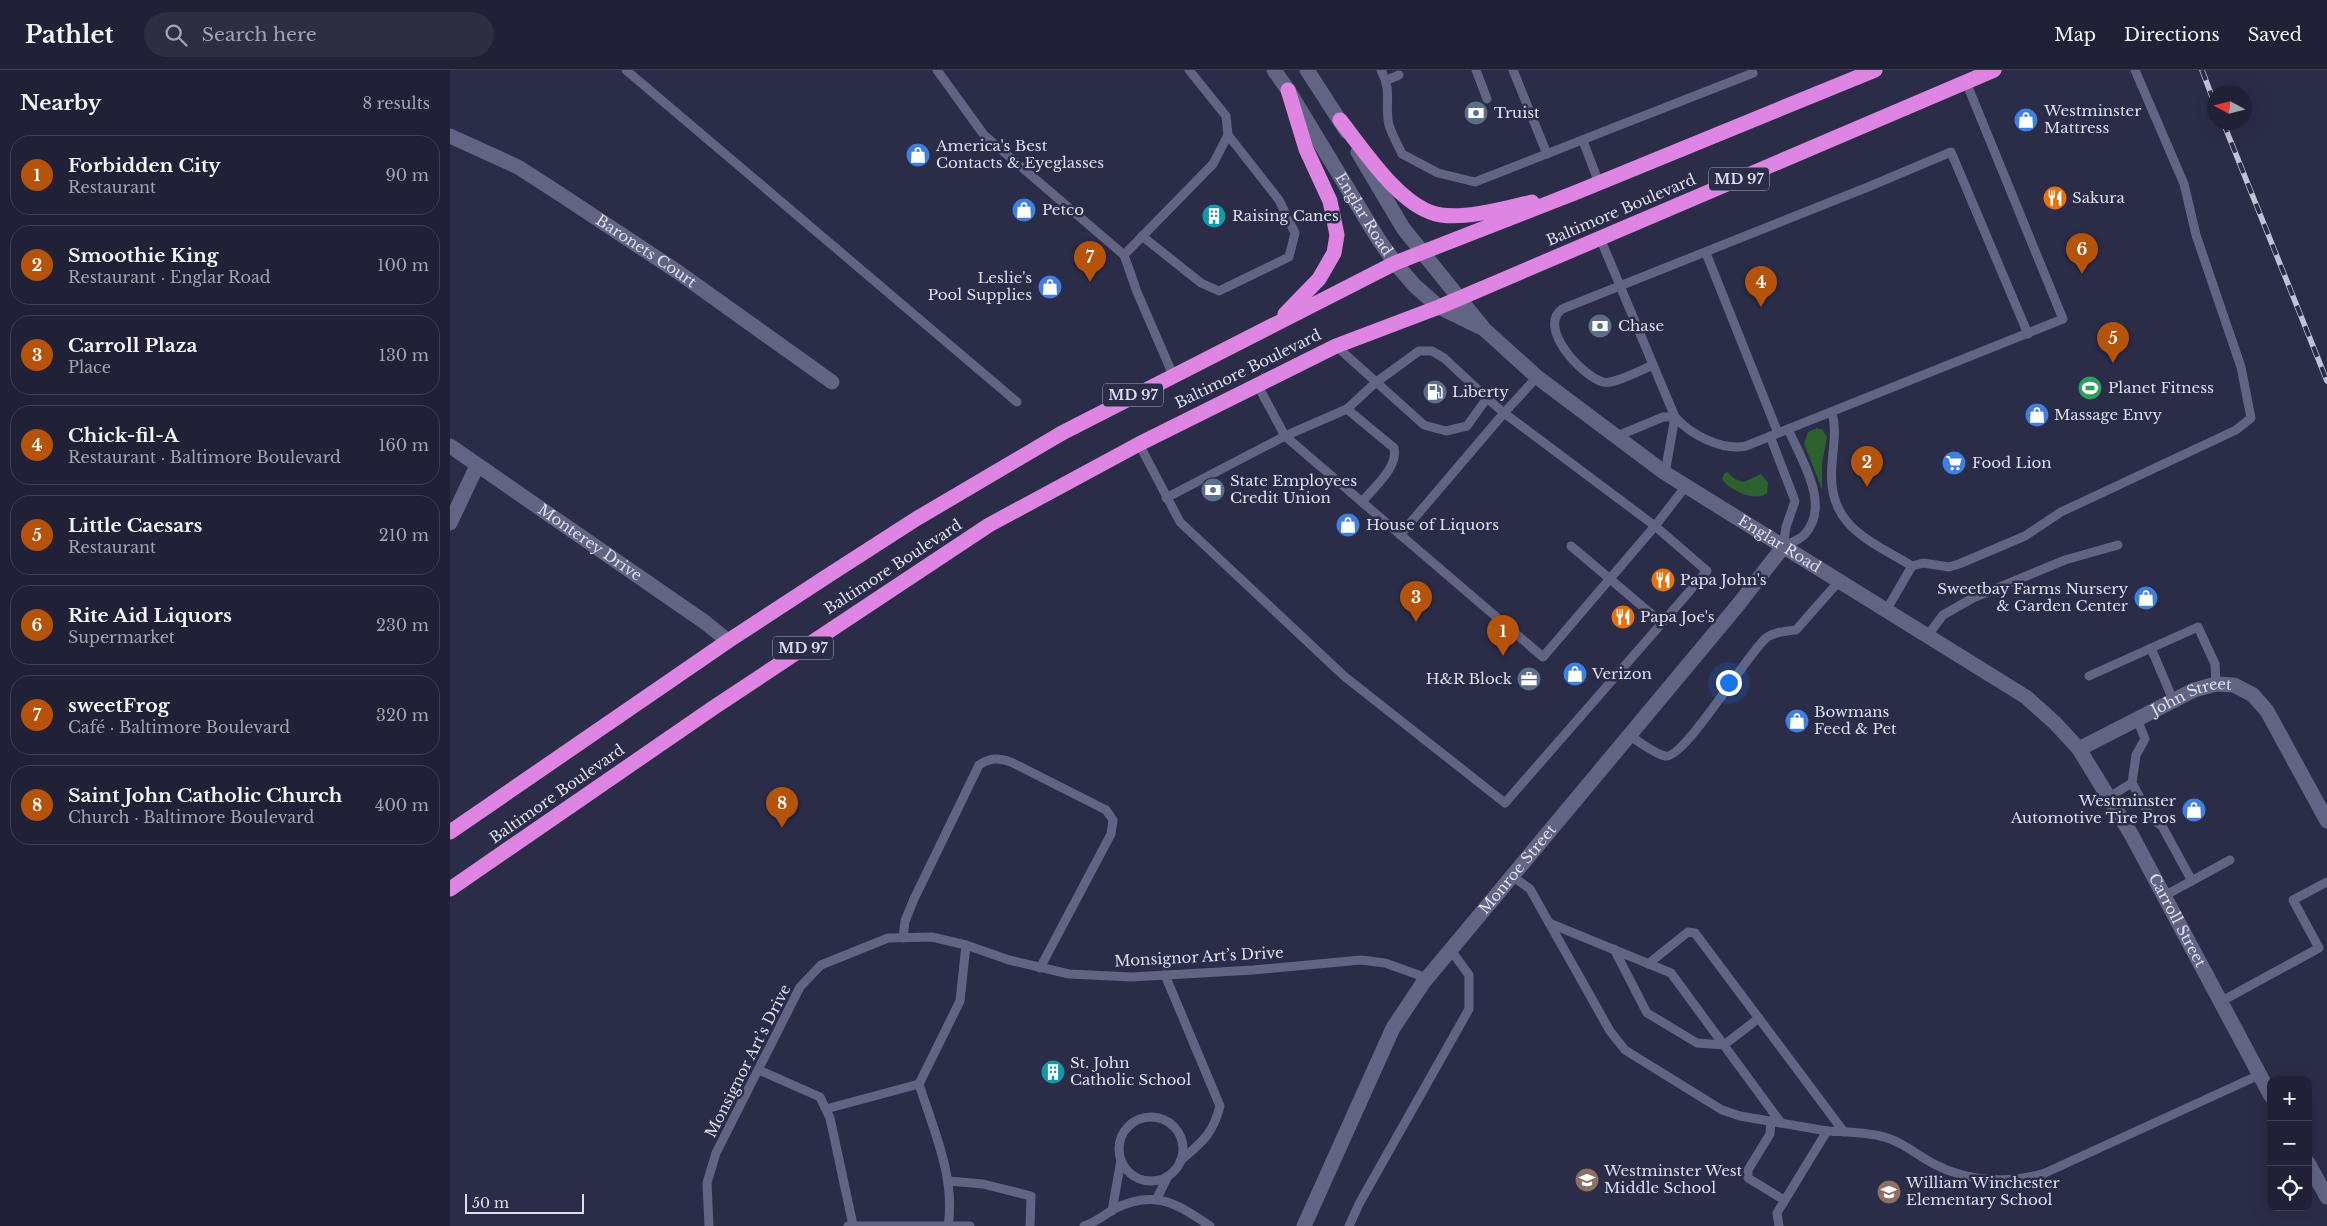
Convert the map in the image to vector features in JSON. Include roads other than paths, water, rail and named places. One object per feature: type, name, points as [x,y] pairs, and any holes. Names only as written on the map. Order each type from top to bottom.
[{"type":"highway","name":"Baltimore Boulevard","points":[[450,832],[728,641],[916,519],[1062,433],[1395,263],[1577,192],[1875,70]]},
{"type":"highway","name":"Baltimore Boulevard","points":[[450,889],[713,708],[980,531],[1139,444],[1336,346],[1438,307],[1994,70]]},
{"type":"highway","points":[[1259,332],[1287,313],[1318,279],[1334,253],[1337,235],[1330,201],[1306,149],[1288,90]]},
{"type":"highway","points":[[1340,120],[1388,180],[1414,204],[1434,214],[1443,216],[1482,213],[1577,192]]},
{"type":"street","name":"Englar Road","points":[[1274,70],[1395,263],[1438,307],[1484,329]]},
{"type":"street","name":"Englar Road","points":[[1307,70],[1340,120],[1395,216],[1484,329],[1537,377],[1615,437],[1686,486],[2026,697],[2055,722],[2079,749]]},
{"type":"street","name":"Baronets Court","points":[[450,136],[518,168],[555,191],[678,272],[832,382]]},
{"type":"street","name":"Monterey Drive","points":[[450,446],[706,623],[728,641]]},
{"type":"street","points":[[450,523],[477,466]]},
{"type":"street","name":"Monroe Street","points":[[1304,1226],[1393,1028],[1427,978],[1738,605],[1783,547]]},
{"type":"street","name":"John Street","points":[[2079,749],[2194,690],[2216,684],[2234,685],[2248,692],[2261,702],[2282,736],[2327,821]]},
{"type":"street","name":"Carroll Street","points":[[2079,749],[2109,797],[2164,896],[2267,1089]]},
{"type":"street","points":[[2310,1166],[2326,1193]]},
{"type":"lane","points":[[626,70],[1017,402]]},
{"type":"lane","points":[[937,70],[984,135],[1124,255],[1137,292],[1173,375]]},
{"type":"lane","points":[[1142,236],[1201,284],[1219,291],[1288,257],[1295,233],[1279,200],[1228,135],[1226,116],[1189,70]]},
{"type":"lane","points":[[1381,70],[1387,80],[1389,124],[1402,154],[1438,173],[1475,182],[1753,73],[1752,70]]},
{"type":"lane","points":[[1476,70],[1488,99]]},
{"type":"lane","points":[[1513,70],[1546,154]]},
{"type":"lane","points":[[1887,609],[1912,566],[1923,563],[1949,567],[2025,536],[2061,512],[2236,430],[2251,418],[2241,367],[2196,235],[2184,184],[2135,70]]},
{"type":"lane","points":[[1387,80],[1399,75]]},
{"type":"lane","points":[[1600,238],[1675,418],[1683,425],[1725,447],[1746,446],[2028,334],[2063,319],[1966,82]]},
{"type":"lane","points":[[1124,255],[1213,164],[1228,135]]},
{"type":"lane","points":[[1583,141],[1599,183]]},
{"type":"lane","points":[[1653,365],[1609,382],[1604,382],[1572,360],[1563,349],[1554,324],[1558,312],[1951,152],[2028,334]]},
{"type":"lane","points":[[1706,252],[1754,367],[1795,501],[1786,527],[1783,547]]},
{"type":"lane","points":[[1336,346],[1424,425],[1446,431],[1467,426],[1487,398]]},
{"type":"lane","points":[[1139,444],[1166,498],[1180,522],[1344,676],[1505,804],[1707,571],[1655,526],[1504,414],[1444,358],[1432,351],[1420,351],[1375,383],[1347,409],[1285,436],[1166,498]]},
{"type":"lane","points":[[1400,535],[1537,377]]},
{"type":"lane","points":[[1257,384],[1285,436],[1542,657],[1655,526],[1686,486]]},
{"type":"lane","points":[[1347,409],[1394,448],[1396,456],[1392,465],[1362,502]]},
{"type":"lane","points":[[1832,412],[1836,436],[1832,482],[1841,515],[1856,532],[1912,566]]},
{"type":"lane","points":[[1615,437],[1663,417],[1675,418]]},
{"type":"lane","points":[[1665,472],[1675,418]]},
{"type":"lane","points":[[1783,547],[1799,539],[1806,532],[1814,518],[1816,509],[1811,484],[1788,429]]},
{"type":"lane","points":[[1928,635],[1943,615],[1974,598],[2065,560],[2118,545]]},
{"type":"lane","points":[[1571,546],[1662,623]]},
{"type":"lane","points":[[1628,735],[1665,756],[1674,755],[1689,740],[1722,694],[1767,638],[1781,631],[1796,630],[1840,580]]},
{"type":"lane","points":[[2089,676],[2198,627],[2215,664],[2216,684]]},
{"type":"lane","points":[[2151,648],[2174,700]]},
{"type":"lane","points":[[2137,719],[2145,739],[2136,754],[2132,783],[2151,818],[2162,826],[2192,881]]},
{"type":"lane","points":[[903,938],[905,921],[914,899],[979,765],[988,759],[998,758],[1011,762],[1106,810],[1112,820],[1111,834],[1040,968]]},
{"type":"lane","points":[[2109,797],[2132,783]]},
{"type":"lane","points":[[2164,896],[2230,860]]},
{"type":"lane","points":[[1511,875],[1530,889],[1610,1031],[1625,1050],[1722,1110],[1740,1116],[1827,1131],[1880,1136],[1893,1140],[1936,1165],[1974,1177],[1997,1180],[2028,1178],[2045,1173],[2259,1075]]},
{"type":"lane","points":[[2220,1002],[2319,948],[2293,900],[2327,882]]},
{"type":"lane","points":[[1549,923],[1671,973],[1781,1123]]},
{"type":"lane","points":[[1648,964],[1688,932],[1696,933],[1844,1132]]},
{"type":"lane","name":"Monsignor Art’s Drive","points":[[708,1226],[707,1183],[716,1153],[760,1070],[800,987],[821,965],[888,938],[932,937],[966,944],[1009,960],[1069,974],[1132,977],[1253,970],[1361,960],[1385,963],[1427,978]]},
{"type":"lane","points":[[948,1226],[950,1212],[949,1181],[919,1084],[960,1001],[966,944]]},
{"type":"lane","points":[[1349,1226],[1359,1204],[1469,1009],[1469,975],[1450,949]]},
{"type":"lane","points":[[1614,949],[1647,1013],[1697,1044],[1724,1045],[1759,1018]]},
{"type":"lane","points":[[1165,975],[1220,1106],[1216,1122],[1208,1137],[1180,1161]]},
{"type":"lane","points":[[760,1070],[820,1096],[830,1118],[851,1226],[970,1226]]},
{"type":"lane","points":[[826,1109],[919,1084]]},
{"type":"lane","points":[[1112,1210],[1121,1160],[1120,1140],[1125,1130],[1133,1122],[1143,1117],[1154,1116],[1173,1125],[1180,1134],[1183,1144],[1178,1166],[1168,1176],[1156,1200]]},
{"type":"lane","points":[[1771,1121],[1770,1134],[1748,1170],[1748,1178],[1784,1200]]},
{"type":"lane","points":[[1779,1226],[1777,1213],[1827,1131]]},
{"type":"lane","points":[[1121,1160],[1131,1174],[1146,1181],[1168,1176]]},
{"type":"lane","points":[[949,1181],[983,1184],[1031,1196],[1030,1226]]},
{"type":"lane","points":[[1084,1226],[1096,1222],[1112,1210],[1128,1203],[1156,1200],[1165,1200],[1183,1208],[1210,1226]]},
{"type":"railway","points":[[2202,70],[2208,85]]},
{"type":"railway","points":[[2226,130],[2327,381]]},
{"type":"place","name":"Truist","points":[[1476,113]]},
{"type":"place","name":"Westminster Mattress","points":[[2026,120]]},
{"type":"place","name":"America's Best Contacts & Eyeglasses","points":[[918,155]]},
{"type":"place","name":"Sakura","points":[[2055,198]]},
{"type":"place","name":"Petco","points":[[1024,210]]},
{"type":"place","name":"Raising Canes","points":[[1214,216]]},
{"type":"place","name":"Rite Aid Liquors","points":[[2082,274]]},
{"type":"place","name":"sweetFrog","points":[[1090,282]]},
{"type":"place","name":"Leslie's Pool Supplies","points":[[1050,287]]},
{"type":"place","name":"Chick-fil-A","points":[[1761,307]]},
{"type":"place","name":"Chase","points":[[1600,326]]},
{"type":"place","name":"Little Caesars","points":[[2113,363]]},
{"type":"place","name":"Planet Fitness","points":[[2090,388]]},
{"type":"place","name":"Liberty","points":[[1435,392]]},
{"type":"place","name":"Massage Envy","points":[[2037,415]]},
{"type":"place","name":"Food Lion","points":[[1954,463]]},
{"type":"place","name":"Smoothie King","points":[[1867,487]]},
{"type":"place","name":"State Employees Credit Union","points":[[1213,490]]},
{"type":"place","name":"House of Liquors","points":[[1348,525]]},
{"type":"place","name":"Papa John's","points":[[1663,580]]},
{"type":"place","name":"Sweetbay Farms Nursery & Garden Center","points":[[2146,598]]},
{"type":"place","name":"Papa Joe's","points":[[1623,617]]},
{"type":"place","name":"Carroll Plaza","points":[[1416,622]]},
{"type":"place","name":"Forbidden City","points":[[1503,656]]},
{"type":"place","name":"Verizon","points":[[1575,674]]},
{"type":"place","name":"H&R Block","points":[[1529,679]]},
{"type":"place","name":"Bowmans Feed & Pet","points":[[1797,721]]},
{"type":"place","name":"Westminster Automotive Tire Pros","points":[[2194,810]]},
{"type":"place","name":"Saint John Catholic Church","points":[[782,828]]},
{"type":"place","name":"St. John Catholic School","points":[[1053,1072]]},
{"type":"place","name":"Westminster West Middle School","points":[[1587,1180]]},
{"type":"place","name":"William Winchester Elementary School","points":[[1889,1192]]}]
